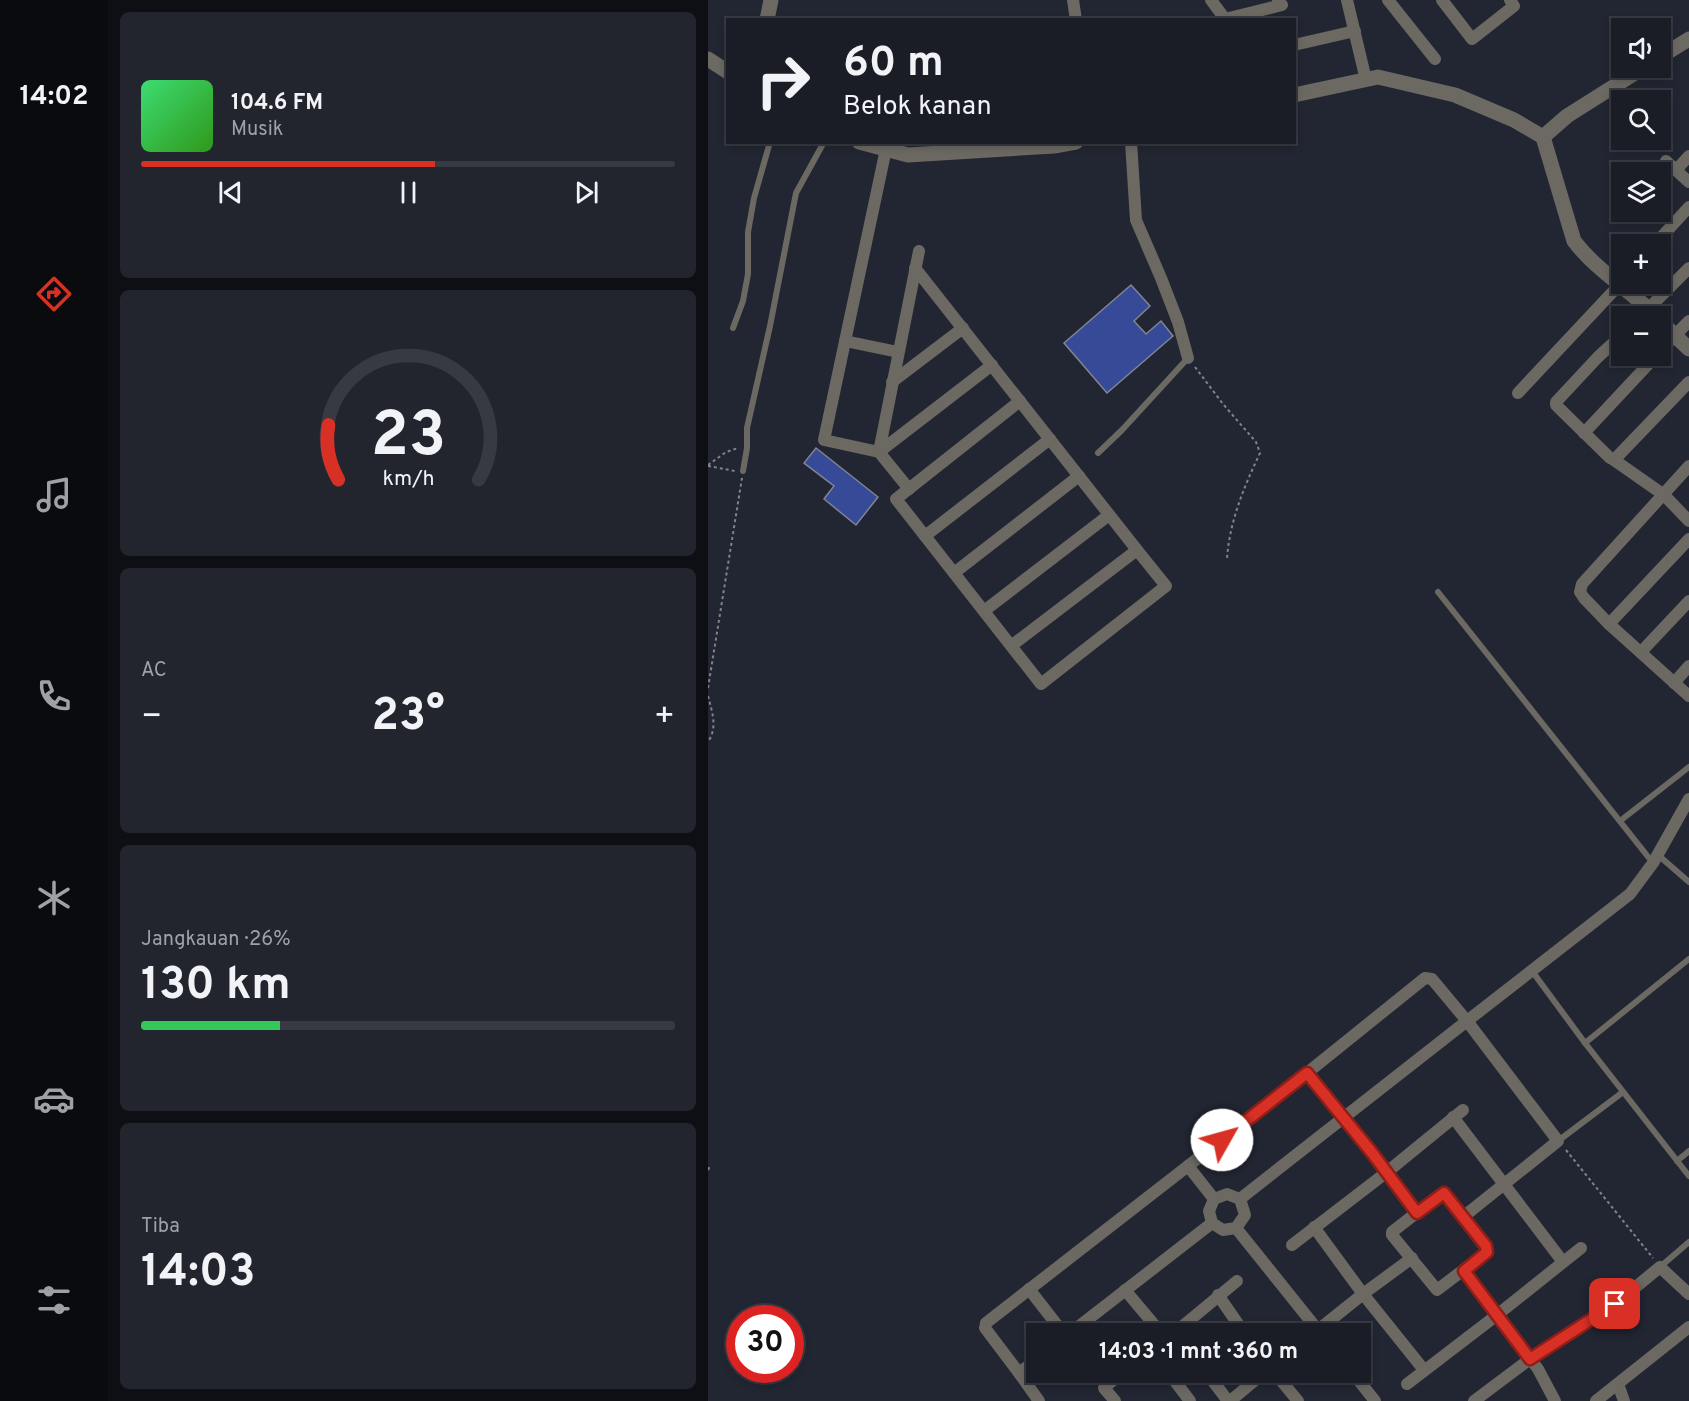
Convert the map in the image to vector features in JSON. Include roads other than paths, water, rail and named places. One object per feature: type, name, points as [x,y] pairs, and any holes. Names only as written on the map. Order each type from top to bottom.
[{"type":"street","points":[[767,18],[771,0]]},
{"type":"street","points":[[1073,0],[1076,18]]},
{"type":"street","points":[[1211,0],[1225,18]]},
{"type":"street","points":[[1230,18],[1282,5],[1278,0]]},
{"type":"street","points":[[1347,0],[1366,80]]},
{"type":"street","points":[[1388,0],[1435,59]]},
{"type":"street","points":[[1442,0],[1472,39],[1514,6],[1510,0]]},
{"type":"street","points":[[1296,45],[1354,32]]},
{"type":"street","points":[[1671,50],[1689,39]]},
{"type":"street","points":[[708,60],[726,71]]},
{"type":"street","points":[[1296,95],[1378,77],[1455,95],[1514,120],[1543,137],[1574,241],[1582,252],[1611,276]]},
{"type":"street","points":[[1543,137],[1567,116],[1627,78]]},
{"type":"street","points":[[867,144],[908,155],[1065,144]]},
{"type":"street","points":[[1131,144],[1136,220],[1178,322],[1188,358]]},
{"type":"street","points":[[886,149],[824,440],[879,452],[909,489]]},
{"type":"street","points":[[1677,170],[1689,156]]},
{"type":"street","points":[[1666,161],[1689,182]]},
{"type":"street","points":[[1664,234],[1689,207]]},
{"type":"street","points":[[879,452],[919,251]]},
{"type":"street","points":[[915,268],[963,328],[1166,586],[1041,684],[896,499],[1020,401]]},
{"type":"street","points":[[1656,306],[1689,268]]},
{"type":"street","points":[[1518,393],[1611,293]]},
{"type":"street","points":[[1630,294],[1642,306]]},
{"type":"street","points":[[1671,339],[1689,321]]},
{"type":"street","points":[[892,382],[963,328]]},
{"type":"street","points":[[1671,333],[1689,349]]},
{"type":"street","points":[[845,341],[898,352]]},
{"type":"street","points":[[1611,345],[1556,402],[1556,405],[1614,460],[1664,495],[1689,521]]},
{"type":"street","points":[[879,452],[992,365]]},
{"type":"street","points":[[1584,433],[1647,366]]},
{"type":"street","points":[[1614,460],[1689,382]]},
{"type":"street","points":[[925,536],[1050,439]]},
{"type":"street","points":[[1689,466],[1582,584],[1580,592],[1610,624],[1689,696]]},
{"type":"street","points":[[954,573],[1079,476]]},
{"type":"street","points":[[984,611],[1109,514]]},
{"type":"street","points":[[1610,624],[1689,539]]},
{"type":"street","points":[[1011,646],[1137,550]]},
{"type":"street","points":[[1641,652],[1689,601]]},
{"type":"street","points":[[1674,683],[1689,666]]},
{"type":"street","points":[[1240,1199],[1630,894],[1656,859],[1689,799]]},
{"type":"street","points":[[1039,1401],[985,1326],[986,1323],[1425,978],[1432,979],[1467,1021],[1558,1141],[1463,1217]]},
{"type":"street","points":[[1307,1073],[1417,1213]]},
{"type":"street","points":[[1292,1245],[1387,1172],[1458,1113],[1505,1183],[1563,1262]]},
{"type":"street","points":[[1188,1166],[1214,1199]]},
{"type":"street","points":[[1444,1193],[1487,1252],[1437,1290],[1392,1234],[1417,1213],[1444,1193]]},
{"type":"street","points":[[1227,1194],[1240,1199],[1245,1215],[1236,1228],[1223,1230],[1212,1223],[1209,1211],[1214,1199],[1227,1194]]},
{"type":"street","points":[[1083,1323],[1212,1223]]},
{"type":"street","points":[[1314,1227],[1363,1294],[1424,1370]]},
{"type":"street","points":[[1236,1228],[1310,1323]]},
{"type":"street","points":[[1407,1384],[1581,1248]]},
{"type":"street","points":[[1328,1323],[1412,1258]]},
{"type":"street","points":[[1474,1401],[1530,1359],[1615,1304],[1660,1267],[1689,1294]]},
{"type":"street","points":[[1464,1271],[1538,1369],[1555,1401]]},
{"type":"street","points":[[1187,1323],[1237,1281]]},
{"type":"street","points":[[1029,1289],[1055,1323]]},
{"type":"street","points":[[1125,1290],[1153,1323]]},
{"type":"street","points":[[1218,1296],[1237,1323]]},
{"type":"street","points":[[1596,1401],[1689,1327]]},
{"type":"street","points":[[1019,1373],[1026,1368]]},
{"type":"street","points":[[1110,1383],[1104,1388],[1115,1401]]},
{"type":"street","points":[[1176,1383],[1190,1401]]},
{"type":"street","points":[[1214,1383],[1228,1401],[1251,1383]]},
{"type":"street","points":[[1283,1383],[1298,1401]]},
{"type":"street","points":[[1361,1383],[1375,1401]]},
{"type":"street","points":[[1618,1384],[1624,1401]]},
{"type":"lane","points":[[734,328],[743,300],[748,273],[748,232],[754,198],[769,144]]},
{"type":"lane","points":[[743,471],[747,448],[747,428],[796,193],[823,144]]},
{"type":"lane","points":[[1098,453],[1188,358]]},
{"type":"lane","points":[[1438,592],[1620,821],[1656,859],[1689,882]]},
{"type":"lane","points":[[1620,821],[1689,767]]},
{"type":"lane","points":[[1585,1043],[1689,959]]},
{"type":"lane","points":[[1531,971],[1689,1176]]},
{"type":"lane","points":[[1558,1141],[1623,1092]]},
{"type":"lane","points":[[1677,1161],[1689,1151]]},
{"type":"lane","points":[[1660,1267],[1689,1242]]}]
